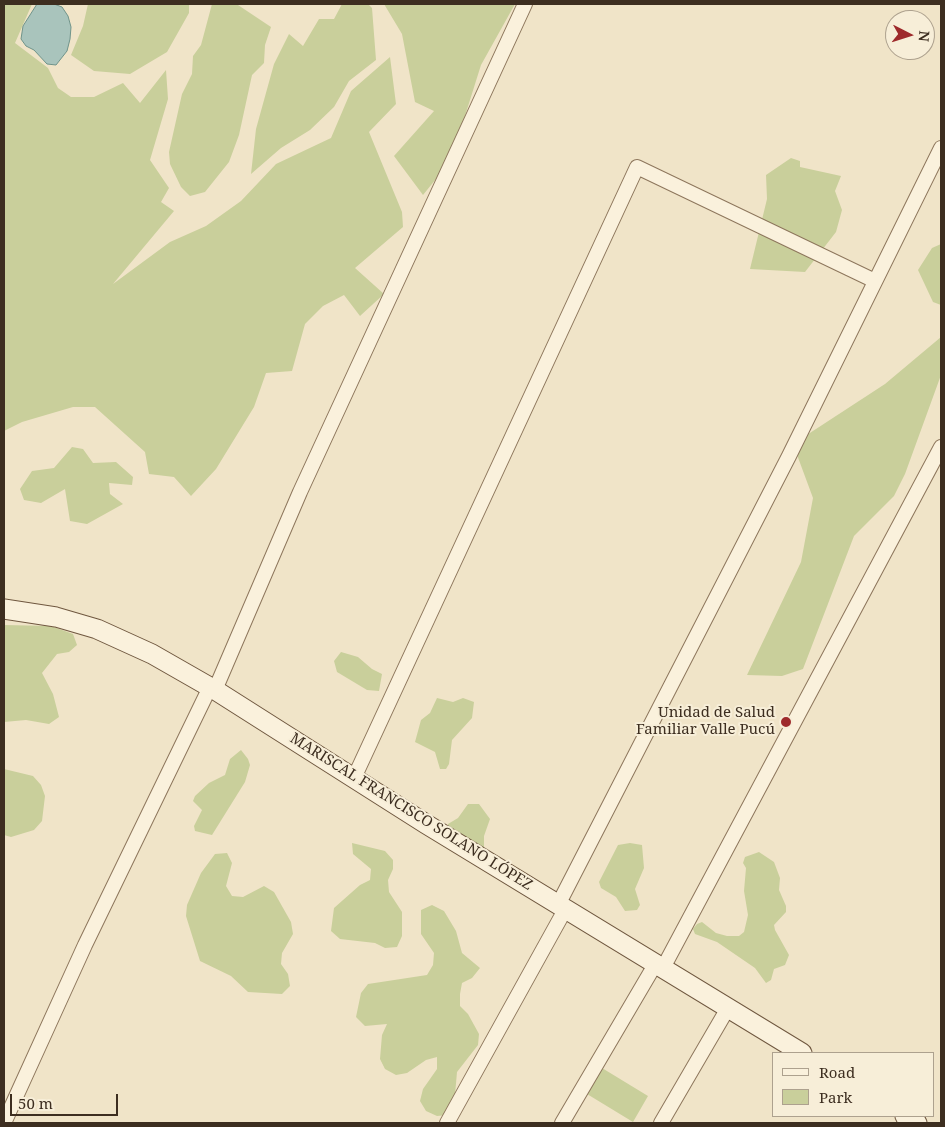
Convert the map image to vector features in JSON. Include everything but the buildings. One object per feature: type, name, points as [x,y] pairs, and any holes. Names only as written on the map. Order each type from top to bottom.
[{"type":"main road","name":"MARISCAL FRANCISCO SOLANO LÓPEZ","points":[[4,609],[56,617],[97,629],[152,654],[213,689],[426,824],[800,1052]]},
{"type":"street","points":[[4,1123],[85,945],[213,689],[300,492],[525,4]]},
{"type":"street","points":[[447,1123],[562,906],[789,456],[941,148]]},
{"type":"street","points":[[354,778],[637,168],[875,281]]},
{"type":"street","points":[[562,1123],[659,966],[941,447]]},
{"type":"street","points":[[662,1123],[728,1008]]},
{"type":"green space","points":[[4,4],[32,4],[15,43],[48,68],[58,88],[71,97],[94,97],[123,83],[140,103],[166,70],[168,99],[150,160],[169,188],[161,202],[174,211],[113,284],[170,242],[206,226],[241,201],[276,164],[331,138],[351,91],[390,57],[396,104],[369,132],[402,212],[403,227],[355,268],[384,294],[360,316],[344,295],[323,306],[305,324],[292,371],[266,373],[254,407],[216,469],[191,496],[174,477],[149,474],[145,452],[95,407],[73,407],[22,422],[4,431]]},
{"type":"green space","points":[[88,4],[189,4],[189,13],[167,52],[130,74],[94,71],[71,55],[83,26]]},
{"type":"green space","points":[[212,4],[238,5],[271,27],[265,45],[264,63],[252,75],[239,135],[229,162],[205,192],[190,196],[181,187],[170,164],[169,152],[182,94],[192,74],[193,56],[201,45]]},
{"type":"green space","points":[[342,4],[368,4],[372,8],[376,60],[349,81],[334,107],[310,130],[281,148],[251,174],[256,129],[274,64],[289,34],[303,46],[319,19],[334,19]]},
{"type":"green space","points":[[384,4],[515,4],[481,65],[464,119],[444,169],[423,195],[394,156],[434,111],[415,102],[402,34]]},
{"type":"green space","points":[[791,158],[800,161],[800,167],[841,176],[835,191],[842,210],[836,232],[805,272],[750,269],[767,199],[766,175]]},
{"type":"green space","points":[[941,244],[941,305],[933,302],[918,270],[932,248]]},
{"type":"green space","points":[[941,337],[941,375],[905,474],[894,496],[854,536],[803,669],[782,676],[747,675],[801,562],[813,498],[793,444],[885,384]]},
{"type":"green space","points":[[72,447],[83,449],[93,463],[116,462],[133,477],[132,485],[109,483],[110,494],[123,504],[87,524],[70,521],[65,489],[41,503],[24,500],[20,489],[32,471],[54,468]]},
{"type":"green space","points":[[4,625],[51,626],[73,634],[77,645],[69,652],[57,654],[42,673],[53,694],[59,717],[49,724],[26,720],[4,722]]},
{"type":"green space","points":[[341,652],[358,657],[372,669],[382,674],[379,691],[367,690],[337,672],[334,661]]},
{"type":"green space","points":[[437,698],[453,702],[463,698],[474,702],[472,718],[452,740],[449,764],[446,769],[440,769],[435,752],[415,742],[421,720],[430,713]]},
{"type":"green space","points":[[241,750],[250,765],[245,782],[212,835],[195,831],[194,826],[202,810],[193,801],[195,796],[209,783],[225,775],[230,759]]},
{"type":"green space","points":[[4,769],[33,776],[41,785],[45,796],[42,821],[34,830],[11,837],[4,835]]},
{"type":"green space","points":[[468,804],[479,804],[490,819],[484,836],[484,848],[479,853],[447,830],[448,824],[458,818]]},
{"type":"green space","points":[[352,843],[385,851],[393,860],[393,869],[388,880],[389,892],[402,912],[402,936],[397,947],[385,948],[375,943],[340,939],[331,931],[334,908],[360,885],[370,880],[371,869],[353,854]]},
{"type":"green space","points":[[630,843],[642,845],[644,868],[635,889],[640,905],[637,910],[625,911],[616,897],[601,888],[599,882],[618,845]]},
{"type":"green space","points":[[759,852],[774,862],[780,878],[779,890],[786,906],[786,912],[774,925],[789,955],[785,965],[774,969],[771,980],[766,983],[755,968],[717,942],[695,934],[693,929],[702,922],[716,933],[727,936],[739,936],[744,932],[748,915],[744,891],[746,868],[743,863],[745,857]]},
{"type":"green space","points":[[227,853],[232,863],[226,886],[232,896],[243,897],[264,886],[274,892],[291,922],[293,934],[282,953],[281,964],[288,974],[290,986],[282,994],[248,992],[231,976],[200,961],[186,916],[187,905],[201,873],[215,854]]},
{"type":"green space","points":[[432,905],[444,911],[456,931],[462,953],[480,968],[472,978],[462,983],[460,994],[460,1006],[468,1014],[479,1034],[478,1045],[457,1072],[454,1106],[448,1115],[437,1116],[426,1111],[420,1101],[423,1089],[437,1069],[437,1057],[426,1060],[407,1073],[396,1075],[385,1069],[380,1059],[382,1035],[387,1024],[365,1026],[356,1017],[361,993],[368,984],[427,975],[433,965],[434,953],[421,934],[421,910]]},
{"type":"green space","points":[[602,1068],[648,1096],[633,1122],[587,1094]]},
{"type":"water","points":[[37,4],[54,4],[62,7],[68,16],[71,27],[70,39],[67,51],[56,65],[47,64],[34,50],[26,46],[21,39],[23,26]]},
{"type":"place","name":"Unidad de Salud Familiar Valle Pucú","points":[[786,722]]}]
